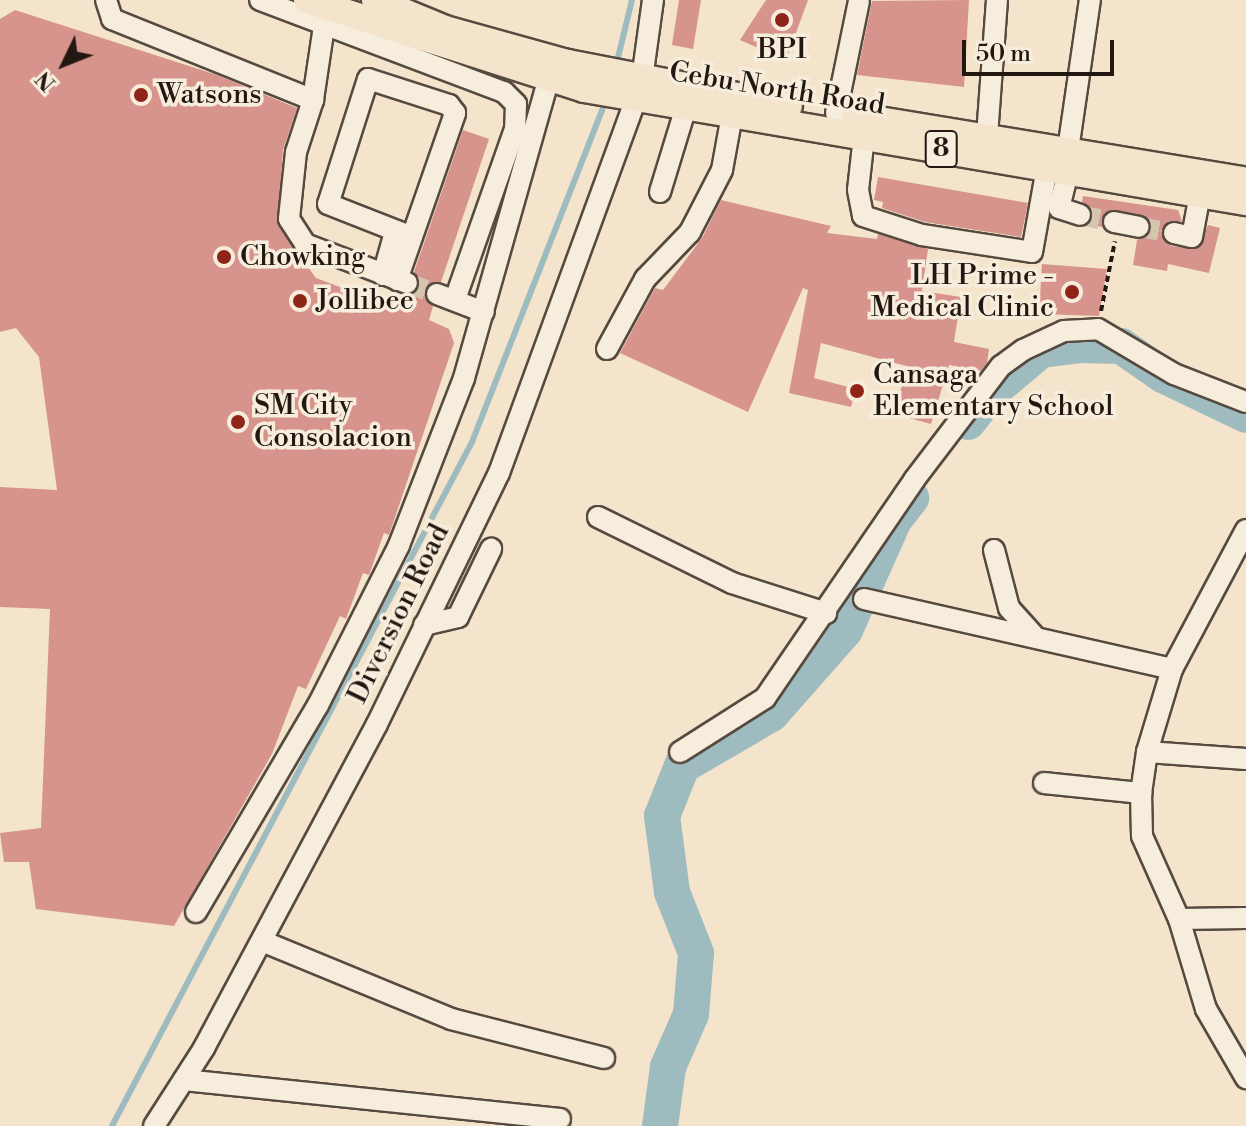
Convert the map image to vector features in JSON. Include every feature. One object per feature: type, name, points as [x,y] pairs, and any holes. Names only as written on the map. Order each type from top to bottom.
[{"type":"main road","name":"Cebu North Road","points":[[307,0],[548,81],[586,79]]},
{"type":"main road","name":"Cebu North Road","points":[[387,2],[445,29],[586,79],[632,88],[836,113],[987,136],[1061,163],[1246,202]]},
{"type":"main road","name":"Cebu North Road","points":[[632,88],[686,107],[864,136],[1061,163],[1246,181]]},
{"type":"street","points":[[106,0],[112,19],[313,100]]},
{"type":"street","points":[[260,0],[504,92],[516,104],[515,129],[446,296],[484,312]]},
{"type":"street","name":"Diversion Road","points":[[154,1126],[184,1080],[262,941],[499,473],[632,88],[653,0]]},
{"type":"street","points":[[987,136],[997,0]]},
{"type":"street","points":[[1080,215],[1059,208],[1061,163],[1090,0]]},
{"type":"street","points":[[836,113],[859,1]]},
{"type":"street","points":[[324,26],[313,100],[296,152],[289,219],[305,244],[395,279],[403,234],[451,138],[454,107],[372,79],[366,81],[328,204],[403,234]]},
{"type":"street","points":[[196,912],[296,743],[399,545],[464,378],[548,81]]},
{"type":"street","points":[[660,192],[686,107]]},
{"type":"street","points":[[607,349],[645,279],[690,232],[722,170],[732,115]]},
{"type":"street","points":[[864,136],[858,190],[863,216],[922,235],[1032,252],[1061,163]]},
{"type":"street","points":[[1174,233],[1192,237],[1200,194]]},
{"type":"street","points":[[1116,222],[1139,227]]},
{"type":"street","points":[[680,752],[765,698],[914,480],[1001,366],[1064,331],[1098,329],[1174,374],[1246,402]]},
{"type":"street","points":[[598,517],[732,583],[826,613]]},
{"type":"street","points":[[1243,1070],[1206,1009],[1179,919],[1142,836],[1141,793],[1147,752],[1172,669],[1246,530]]},
{"type":"street","points":[[424,625],[458,617],[491,549]]},
{"type":"street","points":[[994,550],[1009,608],[1034,636]]},
{"type":"street","points":[[864,599],[1172,669]]},
{"type":"street","points":[[1147,752],[1246,759]]},
{"type":"street","points":[[1044,783],[1141,793]]},
{"type":"street","points":[[1179,919],[1246,918]]},
{"type":"street","points":[[262,941],[451,1019],[604,1058]]},
{"type":"street","points":[[184,1080],[560,1119]]},
{"type":"path","points":[[1098,329],[1116,222]]},
{"type":"building","points":[[679,0],[701,0],[693,49],[672,45]]},
{"type":"building","points":[[766,0],[808,0],[786,60],[740,40]]},
{"type":"building","points":[[969,0],[964,87],[857,75],[872,1]]},
{"type":"building","name":"SM City Consolacion","points":[[15,10],[217,75],[297,108],[283,150],[278,226],[316,278],[398,309],[403,295],[419,287],[414,272],[463,130],[489,139],[441,282],[425,290],[433,306],[429,320],[449,329],[454,343],[389,535],[384,533],[369,575],[363,573],[346,619],[340,616],[306,689],[298,686],[272,754],[174,926],[36,909],[29,862],[4,862],[0,833],[41,828],[50,609],[0,607],[0,487],[57,490],[39,357],[16,328],[0,332],[0,19]]},
{"type":"building","points":[[878,177],[1028,203],[1021,237],[925,222],[882,208],[883,202],[874,200]]},
{"type":"building","points":[[1083,196],[1178,210],[1182,221],[1169,221],[1161,231],[1171,246],[1197,249],[1208,225],[1220,228],[1209,273],[1168,264],[1167,271],[1133,265],[1137,240],[1152,230],[1148,218],[1111,210],[1104,214],[1102,227],[1089,224],[1092,212],[1082,202]]},
{"type":"building","points":[[721,200],[831,226],[827,233],[877,239],[878,234],[928,249],[922,291],[961,297],[954,342],[989,349],[987,363],[981,371],[949,365],[931,424],[891,413],[910,367],[821,343],[814,378],[856,389],[851,407],[789,393],[808,290],[803,288],[748,412],[620,353],[655,288],[663,290],[702,238]]},
{"type":"building","name":"LH Prime - Medical Clinic","points":[[1042,264],[1107,269],[1099,316],[1039,314]]},
{"type":"waterway","points":[[616,66],[632,0]]},
{"type":"waterway","points":[[112,1126],[472,442],[606,100]]},
{"type":"waterway","points":[[968,422],[992,391],[1041,350],[1080,345],[1121,346],[1163,375],[1246,415]]},
{"type":"waterway","points":[[660,1126],[668,1067],[691,1014],[696,953],[672,892],[662,816],[682,766],[771,714],[845,630],[894,520],[911,498]]},
{"type":"tunnel","points":[[1080,215],[1114,222]]},
{"type":"tunnel","points":[[1139,227],[1174,233]]},
{"type":"tunnel","points":[[407,283],[437,294]]},
{"type":"place","name":"BPI","points":[[782,20]]},
{"type":"place","name":"Watsons","points":[[141,95]]},
{"type":"place","name":"Chowking","points":[[224,257]]},
{"type":"place","name":"LH Prime - Medical Clinic","points":[[1072,292]]},
{"type":"place","name":"Jollibee","points":[[300,301]]},
{"type":"place","name":"Cansaga Elementary School","points":[[857,391]]},
{"type":"place","name":"SM City Consolacion","points":[[238,422]]}]
